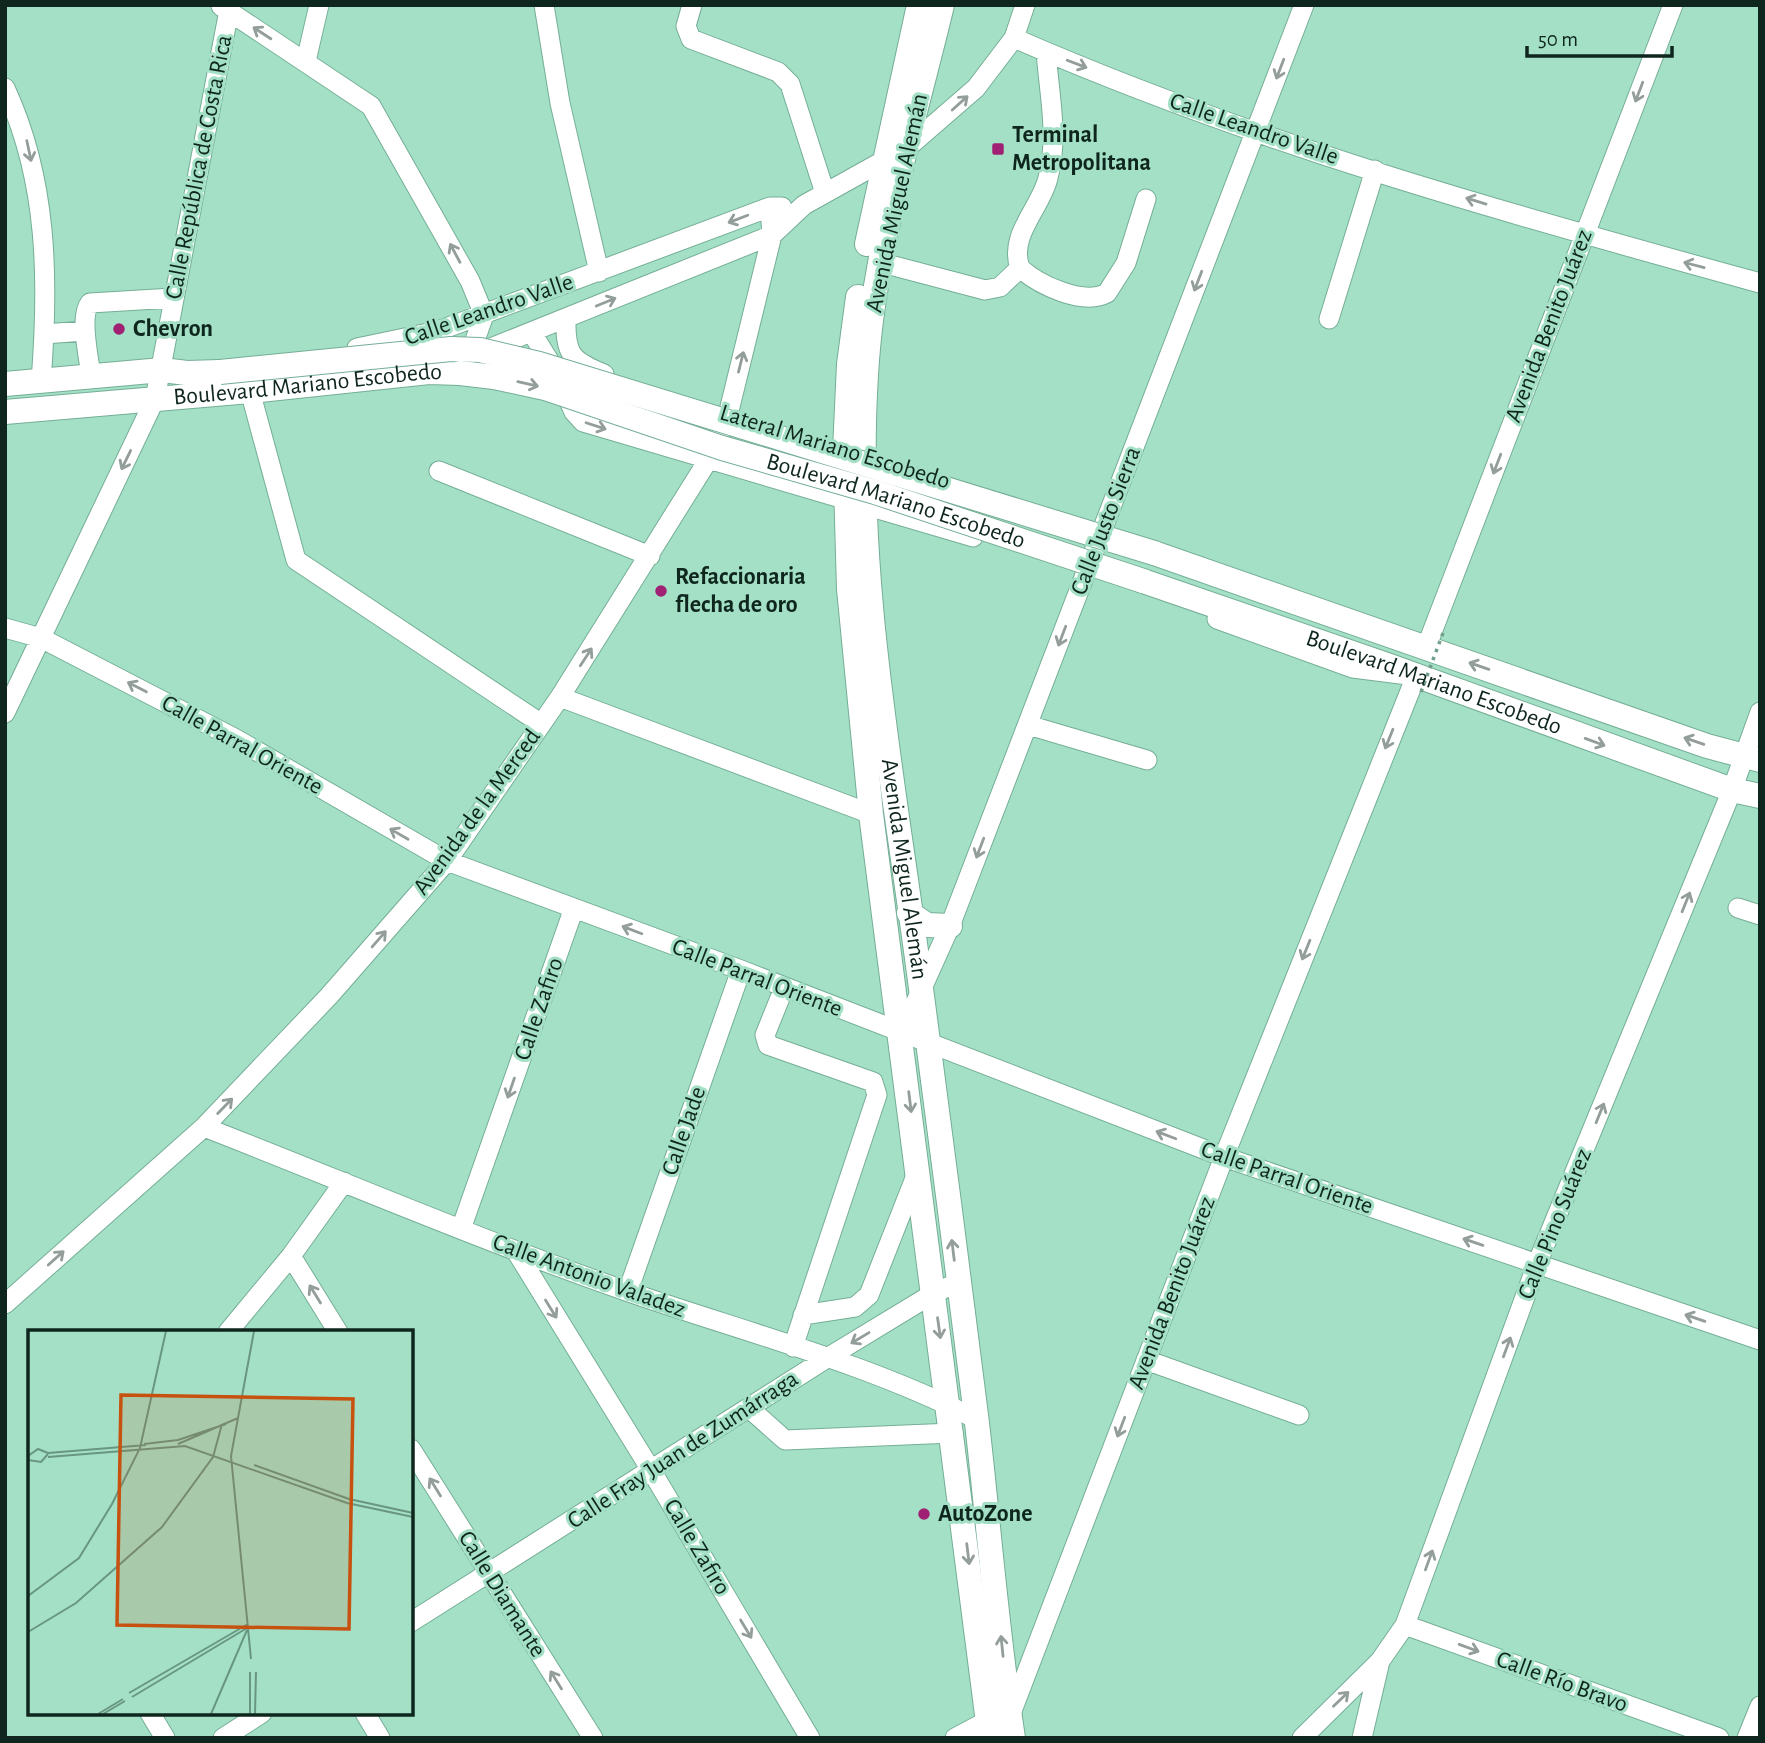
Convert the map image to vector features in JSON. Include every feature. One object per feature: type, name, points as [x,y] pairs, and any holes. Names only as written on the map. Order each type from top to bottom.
[{"type":"main road","name":"Avenida Miguel Alemán","points":[[854,452],[879,262],[919,5]]},
{"type":"main road","name":"Avenida Miguel Alemán","points":[[942,5],[865,252],[853,330],[854,452],[857,502],[909,913],[917,1002],[915,1040],[918,1170],[996,1731]]},
{"type":"main road","name":"Boulevard Mariano Escobedo","points":[[5,384],[162,370],[187,373],[220,372],[422,351],[480,350],[540,364],[1147,545],[1399,640],[1434,640],[1751,758]]},
{"type":"main road","name":"Boulevard Mariano Escobedo","points":[[5,412],[429,373],[495,377],[545,388],[722,448],[875,492],[1418,684],[1732,790],[1760,796]]},
{"type":"main road","name":"Avenida Miguel Alemán","points":[[857,502],[849,589],[871,814],[915,1040],[957,1283],[976,1419],[996,1731]]},
{"type":"main road","points":[[909,913],[927,925],[950,926]]},
{"type":"street","points":[[306,61],[319,5]]},
{"type":"street","points":[[544,5],[560,103],[599,272]]},
{"type":"street","points":[[692,5],[686,26],[691,39],[778,72],[790,84],[825,194]]},
{"type":"street","points":[[897,154],[930,5]]},
{"type":"street","points":[[1014,38],[1025,5]]},
{"type":"street","name":"Calle Justo Sierra","points":[[917,1002],[950,926],[1304,5]]},
{"type":"street","name":"Avenida Benito Juárez","points":[[1434,640],[1583,235],[1673,5]]},
{"type":"street","points":[[226,7],[371,106],[457,257],[484,315],[474,343],[429,373]]},
{"type":"street","name":"Calle República de Costa Rica","points":[[5,713],[155,399],[226,7]]},
{"type":"street","name":"Calle Leandro Valle","points":[[429,373],[772,235],[804,205],[897,154],[976,88],[1014,38],[1255,132],[1583,235],[1760,284]]},
{"type":"street","points":[[1046,52],[1052,155],[1043,197],[1022,232],[1016,248],[1020,268],[1038,281],[1088,298],[1107,293],[1126,263],[1146,199]]},
{"type":"street","points":[[5,88],[24,128],[36,183],[44,242],[41,381]]},
{"type":"street","points":[[1329,319],[1375,170]]},
{"type":"street","name":"Calle Leandro Valle","points":[[162,370],[217,360],[360,348],[438,331],[770,207],[804,205]]},
{"type":"street","name":"Avenida de la Merced","points":[[5,1304],[204,1127],[329,996],[447,861],[560,697],[710,457],[728,415],[772,235],[770,207]]},
{"type":"street","points":[[879,262],[985,290],[1000,287],[1020,268]]},
{"type":"street","points":[[91,376],[85,331],[86,307],[96,301],[173,298]]},
{"type":"street","name":"Lateral Mariano Escobedo","points":[[566,318],[567,346],[577,361],[587,368],[728,415],[1104,529],[1147,545]]},
{"type":"street","points":[[44,334],[85,331]]},
{"type":"street","name":"Lateral Mariano Escobedo","points":[[532,332],[556,372],[574,412],[583,422],[710,457],[1086,573],[1132,582]]},
{"type":"street","points":[[250,391],[296,560],[540,723]]},
{"type":"street","points":[[439,471],[650,556]]},
{"type":"street","points":[[857,502],[859,572],[871,696],[917,1002]]},
{"type":"street","points":[[1132,582],[1119,555],[1129,543],[1147,545]]},
{"type":"street","name":"Calle Parral Oriente","points":[[5,628],[41,638],[236,739],[447,861],[741,970],[915,1040],[1224,1157],[1760,1339]]},
{"type":"street","name":"Avenida Benito Juárez","points":[[996,1731],[1146,1360],[1224,1157],[1418,684]]},
{"type":"street","points":[[560,697],[871,814]]},
{"type":"street","name":"Calle Pino Suárez","points":[[1362,1738],[1380,1661],[1405,1625],[1538,1264],[1732,790],[1751,758],[1760,712]]},
{"type":"street","points":[[1028,725],[1147,760]]},
{"type":"street","name":"Calle Zafiro","points":[[461,1229],[574,908]]},
{"type":"street","points":[[1738,908],[1760,915]]},
{"type":"street","name":"Calle Jade","points":[[628,1291],[741,970]]},
{"type":"street","points":[[784,988],[765,1035],[768,1045],[873,1082],[877,1095],[793,1347]]},
{"type":"street","name":"Calle Antonio Valadez","points":[[204,1127],[516,1251],[827,1358],[949,1405],[976,1419]]},
{"type":"street","points":[[803,1315],[855,1307],[869,1295],[918,1170]]},
{"type":"street","points":[[230,1330],[291,1256],[344,1182]]},
{"type":"street","name":"Calle Zafiro","points":[[516,1251],[651,1470],[810,1738]]},
{"type":"street","points":[[291,1256],[337,1330]]},
{"type":"street","name":"Calle Fray Juan de Zumárraga","points":[[413,1621],[827,1358],[934,1293],[957,1283]]},
{"type":"street","points":[[1146,1360],[1299,1415]]},
{"type":"street","points":[[749,1408],[785,1440],[953,1433]]},
{"type":"street","name":"Calle Diamante","points":[[413,1452],[593,1738]]},
{"type":"street","name":"Calle Río Bravo","points":[[1405,1625],[1719,1738]]},
{"type":"street","points":[[1302,1738],[1380,1661]]},
{"type":"street","points":[[1747,1738],[1760,1706]]},
{"type":"street","points":[[151,1715],[165,1738]]},
{"type":"street","points":[[223,1738],[259,1715]]},
{"type":"street","points":[[366,1715],[380,1738]]},
{"type":"street","points":[[956,1738],[996,1731]]},
{"type":"path","points":[[1418,684],[1434,640]]},
{"type":"place","name":"Terminal Metropolitana","points":[[998,149]]},
{"type":"place","name":"Chevron","points":[[119,329]]},
{"type":"place","name":"Refaccionaria flecha de oro","points":[[661,591]]},
{"type":"place","name":"AutoZone","points":[[924,1514]]}]
